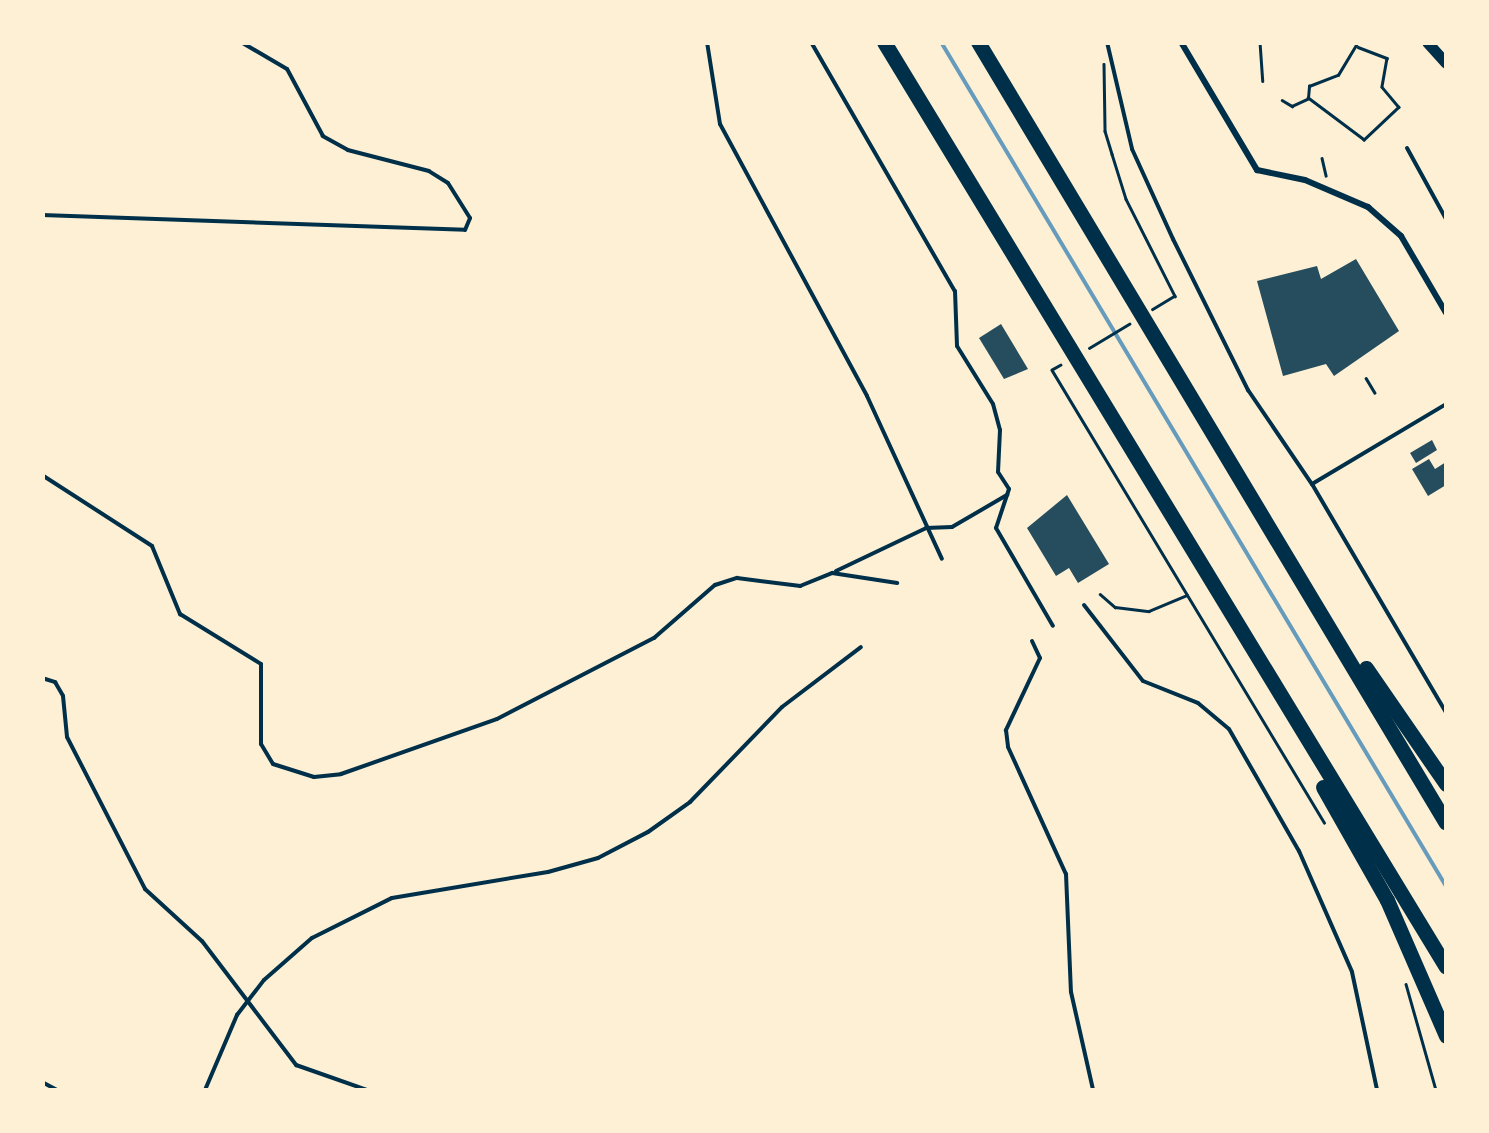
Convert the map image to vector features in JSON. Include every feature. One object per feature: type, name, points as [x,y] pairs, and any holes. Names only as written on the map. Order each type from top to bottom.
[{"type":"highway","points":[[884,42],[1218,600],[1446,967]]},
{"type":"highway","points":[[978,42],[1300,572],[1446,823]]},
{"type":"highway","points":[[1300,572],[1446,784]]},
{"type":"highway","points":[[1218,600],[1387,900],[1446,1036]]},
{"type":"main road","points":[[1427,42],[1446,63]]},
{"type":"street","points":[[1180,42],[1257,170],[1305,180],[1368,206],[1400,236],[1446,313]]},
{"type":"lane","points":[[42,215],[465,230],[470,218],[448,183],[323,136],[286,69],[240,42]]},
{"type":"lane","points":[[707,42],[720,124],[867,396],[942,558]]},
{"type":"lane","points":[[811,42],[955,291],[958,346],[993,404],[998,472],[1007,495],[996,528],[1053,626]]},
{"type":"lane","points":[[1107,42],[1132,148],[1248,390],[1312,484],[1446,712]]},
{"type":"lane","points":[[1407,148],[1446,218]]},
{"type":"lane","points":[[1312,484],[1446,404]]},
{"type":"lane","points":[[42,475],[136,531],[159,556],[180,614],[261,664],[261,744],[273,764],[314,776],[341,774],[497,720],[654,638],[715,585],[737,578],[800,586],[926,528],[952,526],[1007,495]]},
{"type":"lane","points":[[832,573],[898,582]]},
{"type":"lane","points":[[1084,605],[1143,681],[1198,704],[1229,729],[1299,851],[1352,972],[1377,1090]]},
{"type":"lane","points":[[1032,640],[1040,658],[1006,730],[1008,748],[1066,874],[1071,992],[1093,1090]]},
{"type":"lane","points":[[205,1090],[248,1000],[312,938],[392,898],[548,872],[598,858],[648,832],[690,802],[782,707],[861,647]]},
{"type":"lane","points":[[42,678],[54,682],[63,696],[67,737],[144,888],[202,942],[296,1065],[367,1090]]},
{"type":"lane","points":[[42,1082],[57,1090]]},
{"type":"path","points":[[1260,42],[1263,81]]},
{"type":"path","points":[[1358,45],[1387,58],[1382,87],[1399,107],[1378,132],[1364,140],[1308,98],[1310,86],[1338,75],[1348,52],[1358,45]]},
{"type":"path","points":[[1083,352],[1176,296],[1126,199],[1105,130],[1100,65],[1110,64]]},
{"type":"path","points":[[1282,100],[1292,106],[1308,98]]},
{"type":"path","points":[[1322,158],[1333,189]]},
{"type":"path","points":[[1068,361],[1052,370],[1329,830]]},
{"type":"path","points":[[1366,378],[1376,393]]},
{"type":"path","points":[[1100,594],[1115,606],[1149,611],[1189,594]]},
{"type":"path","points":[[1404,978],[1436,1090]]},
{"type":"building","points":[[1356,259],[1399,331],[1334,376],[1326,364],[1283,376],[1257,281],[1317,266],[1321,279]]},
{"type":"building","points":[[1001,324],[1028,369],[1004,379],[979,338]]},
{"type":"building","points":[[1432,440],[1437,450],[1416,463],[1410,453]]},
{"type":"building","points":[[1429,459],[1435,469],[1446,462],[1446,485],[1428,496],[1412,469]]},
{"type":"building","points":[[1067,495],[1109,564],[1078,583],[1069,568],[1056,576],[1027,528]]},
{"type":"waterway","points":[[941,42],[1446,886]]}]
